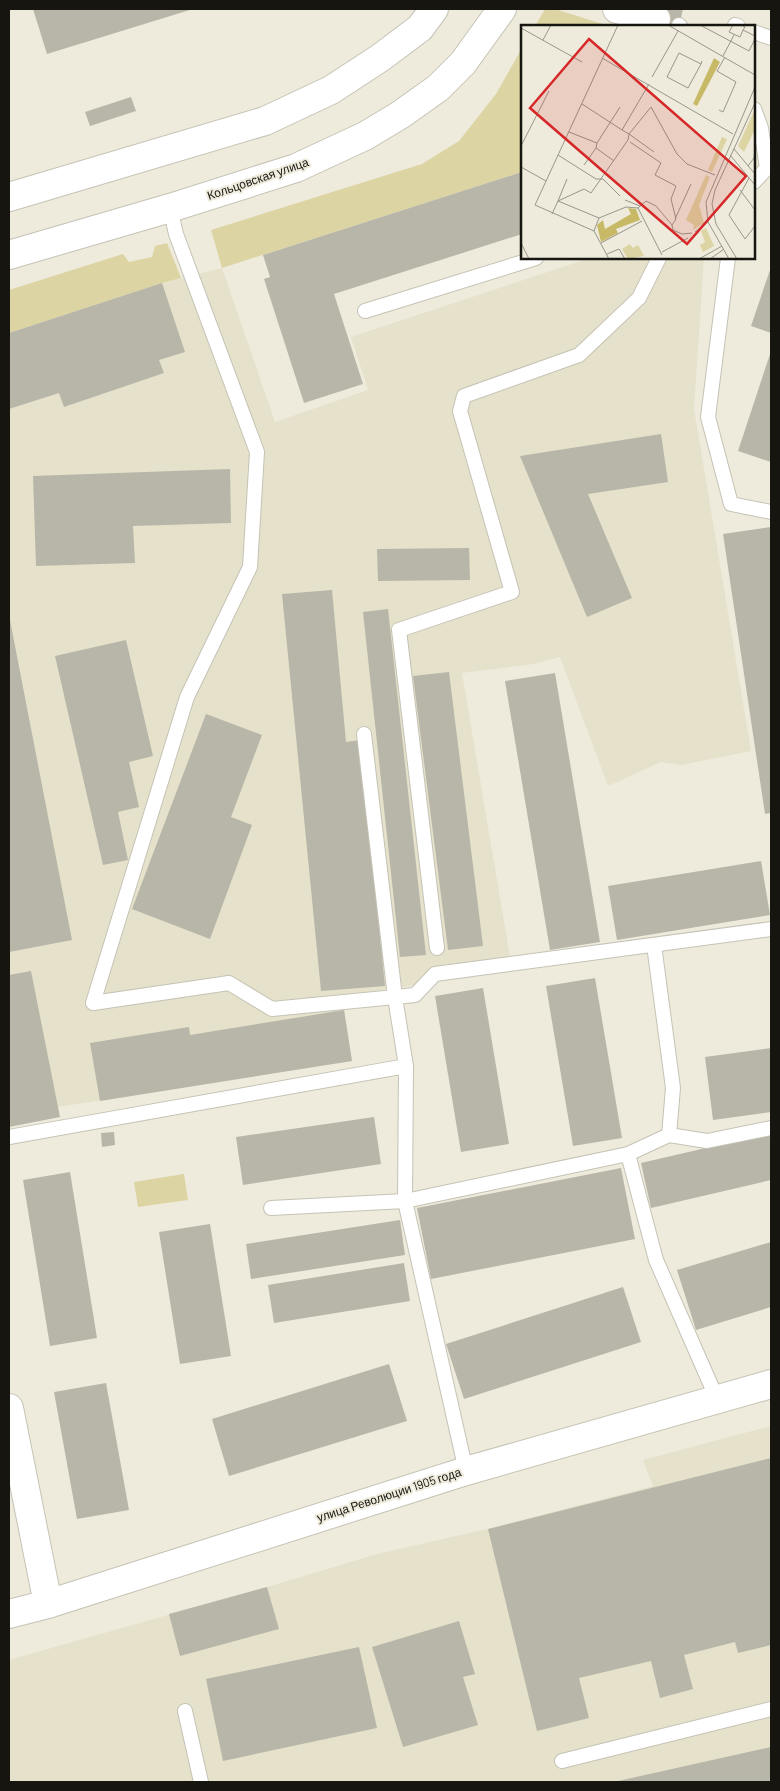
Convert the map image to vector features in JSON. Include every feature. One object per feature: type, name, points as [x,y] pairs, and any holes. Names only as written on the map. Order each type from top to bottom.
[{"type":"street","points":[[9,197],[265,121],[331,90],[380,58],[420,28],[434,9]]},
{"type":"street","points":[[617,9],[672,23]]},
{"type":"street","name":"Кольцовская улица","points":[[9,255],[170,208],[296,168],[365,136],[400,115],[438,88],[464,63],[498,15]]},
{"type":"street","name":"улица Революции 1905 года","points":[[9,1614],[48,1604],[466,1471],[771,1384]]},
{"type":"street","points":[[9,1408],[48,1604]]},
{"type":"lane","points":[[755,32],[771,38]]},
{"type":"lane","points":[[755,112],[761,128],[767,168],[755,181]]},
{"type":"lane","points":[[170,208],[176,234],[257,452],[250,567],[187,697],[93,1003],[229,984],[272,1009],[415,995],[435,974],[771,929]]},
{"type":"lane","points":[[365,311],[533,259]]},
{"type":"lane","points":[[437,948],[399,630],[512,592],[460,411],[464,396],[579,355],[639,298],[658,259]]},
{"type":"lane","points":[[728,259],[708,417],[731,504],[771,512]]},
{"type":"lane","points":[[364,734],[395,997],[406,1066],[405,1201],[466,1471]]},
{"type":"lane","points":[[654,945],[673,1088],[669,1135]]},
{"type":"lane","points":[[9,1137],[406,1066]]},
{"type":"lane","points":[[271,1208],[405,1201],[628,1154],[669,1135],[707,1141],[771,1128]]},
{"type":"lane","points":[[628,1154],[656,1260],[717,1399]]},
{"type":"lane","points":[[562,1761],[771,1709]]},
{"type":"lane","points":[[185,1711],[201,1782]]},
{"type":"shaded area","points":[[545,9],[555,9],[606,25],[536,25]]},
{"type":"shaded area","points":[[521,50],[521,172],[222,268],[211,230],[422,164],[459,141],[496,94]]},
{"type":"shaded area","points":[[167,243],[181,278],[9,333],[9,290],[123,254],[129,262],[152,257],[155,246]]},
{"type":"shaded area","points":[[587,259],[704,259],[694,409],[751,751],[681,765],[661,762],[608,786],[560,657],[533,664],[462,673],[512,969],[342,995],[352,1061],[58,1107],[30,972],[9,975],[9,333],[162,283],[222,268],[275,422],[368,390],[351,337]]},
{"type":"shaded area","points":[[184,1174],[188,1200],[138,1207],[134,1182]]},
{"type":"shaded area","points":[[771,1426],[771,1782],[9,1782],[9,1660],[381,1553],[488,1529],[653,1486],[643,1460]]},
{"type":"building","points":[[33,9],[193,9],[47,54]]},
{"type":"building","points":[[658,9],[683,9],[679,25],[654,25]]},
{"type":"building","points":[[131,97],[136,111],[90,126],[85,112]]},
{"type":"building","points":[[521,172],[521,234],[334,294],[363,384],[304,403],[264,279],[270,277],[263,255]]},
{"type":"building","points":[[771,267],[771,333],[751,326]]},
{"type":"building","points":[[162,283],[185,352],[159,360],[164,373],[64,407],[59,393],[9,409],[9,333]]},
{"type":"building","points":[[771,351],[771,462],[738,451]]},
{"type":"building","points":[[661,434],[668,482],[588,494],[632,598],[587,617],[520,456]]},
{"type":"building","points":[[230,469],[231,523],[133,526],[135,563],[36,566],[33,476]]},
{"type":"building","points":[[771,527],[771,813],[765,814],[723,534]]},
{"type":"building","points":[[469,548],[470,580],[378,581],[377,549]]},
{"type":"building","points":[[332,590],[346,742],[360,740],[385,986],[321,991],[282,594]]},
{"type":"building","points":[[388,609],[426,955],[400,957],[363,612]]},
{"type":"building","points":[[9,615],[72,940],[9,952]]},
{"type":"building","points":[[126,640],[153,756],[129,762],[139,807],[118,812],[128,860],[103,865],[55,656]]},
{"type":"building","points":[[449,672],[483,946],[448,950],[413,676]]},
{"type":"building","points":[[555,673],[600,942],[550,950],[505,681]]},
{"type":"building","points":[[206,714],[262,735],[231,817],[252,825],[210,939],[132,909]]},
{"type":"building","points":[[761,861],[770,915],[617,940],[608,886]]},
{"type":"building","points":[[31,971],[60,1117],[9,1127],[9,975]]},
{"type":"building","points":[[595,978],[622,1138],[573,1146],[546,986]]},
{"type":"building","points":[[483,988],[509,1144],[461,1152],[435,996]]},
{"type":"building","points":[[344,1010],[352,1061],[100,1101],[90,1043],[189,1027],[190,1035]]},
{"type":"building","points":[[771,1048],[771,1112],[713,1120],[705,1057]]},
{"type":"building","points":[[374,1117],[381,1164],[243,1185],[236,1137]]},
{"type":"building","points":[[114,1132],[115,1145],[102,1147],[101,1133]]},
{"type":"building","points":[[771,1133],[771,1180],[651,1208],[641,1163]]},
{"type":"building","points":[[621,1168],[635,1239],[431,1279],[417,1208]]},
{"type":"building","points":[[70,1172],[97,1338],[50,1346],[23,1180]]},
{"type":"building","points":[[400,1220],[405,1255],[251,1279],[246,1244]]},
{"type":"building","points":[[210,1224],[231,1356],[180,1364],[159,1232]]},
{"type":"building","points":[[771,1242],[771,1307],[696,1330],[677,1270]]},
{"type":"building","points":[[404,1263],[410,1301],[274,1323],[268,1285]]},
{"type":"building","points":[[623,1287],[641,1342],[464,1399],[446,1344]]},
{"type":"building","points":[[389,1364],[407,1421],[229,1476],[212,1419]]},
{"type":"building","points":[[106,1383],[129,1510],[77,1519],[54,1392]]},
{"type":"building","points":[[771,1458],[771,1645],[738,1653],[735,1642],[684,1655],[693,1689],[660,1698],[651,1661],[579,1678],[589,1718],[537,1731],[488,1529]]},
{"type":"building","points":[[267,1587],[279,1629],[180,1656],[169,1614]]},
{"type":"building","points":[[459,1621],[475,1674],[463,1677],[478,1725],[403,1747],[372,1647]]},
{"type":"building","points":[[359,1647],[377,1728],[223,1761],[206,1679]]},
{"type":"building","points":[[771,1747],[771,1782],[618,1782],[618,1781]]}]
